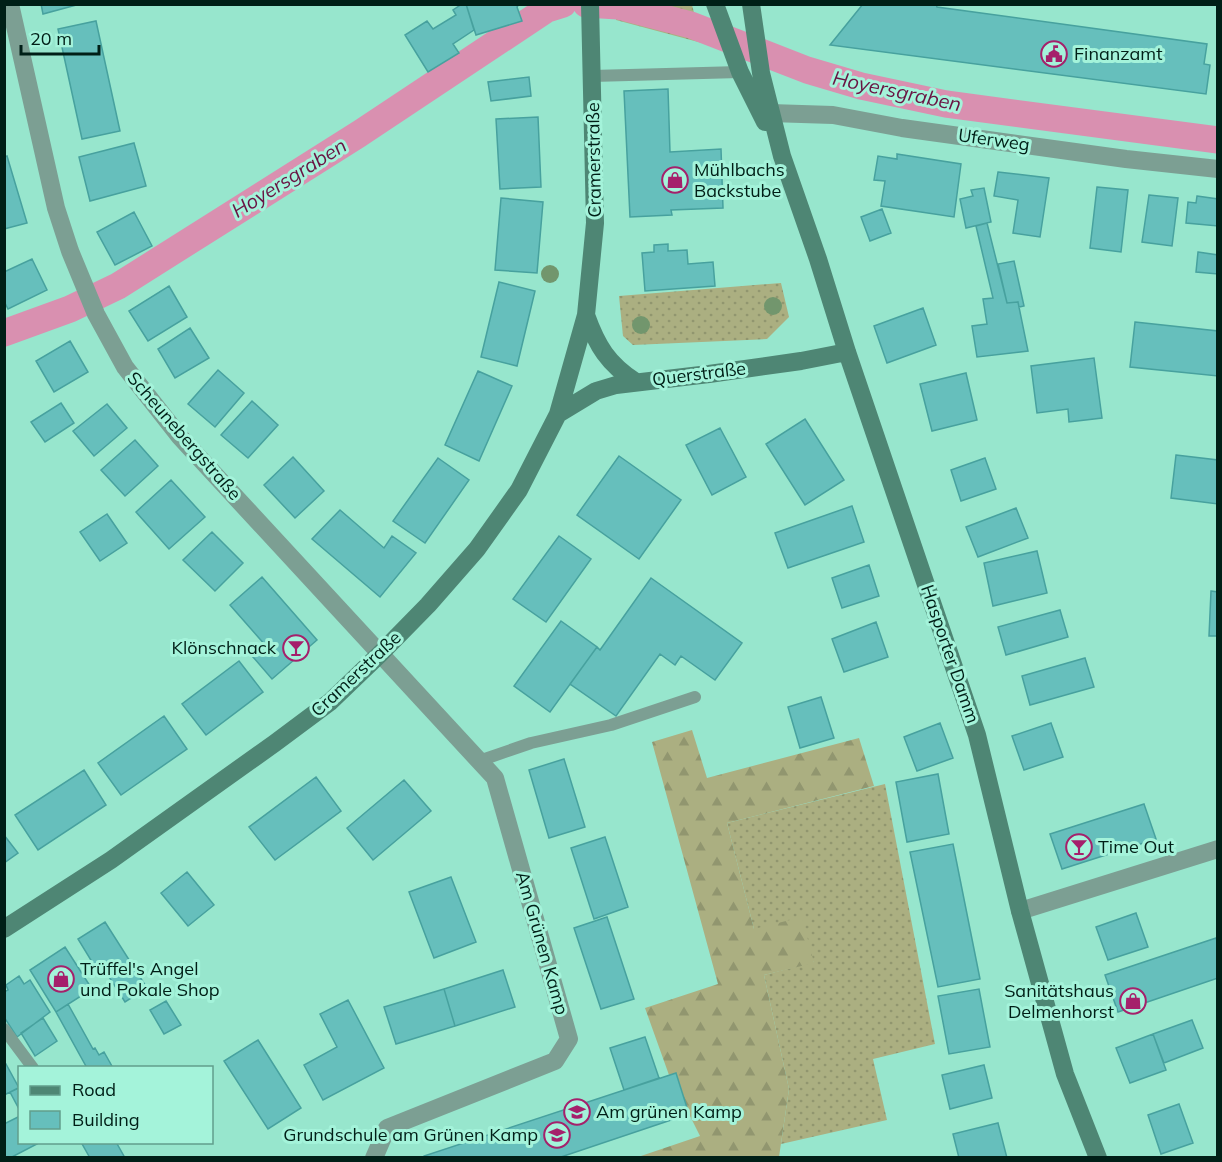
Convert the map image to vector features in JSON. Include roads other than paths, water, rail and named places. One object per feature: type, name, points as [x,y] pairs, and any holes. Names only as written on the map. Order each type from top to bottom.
[{"type":"main road","name":"Cramerstraße","points":[[4,929],[111,860],[330,702],[381,653],[477,549],[530,472],[558,414],[586,315],[595,223],[590,4]]},
{"type":"main road","points":[[715,4],[738,65],[782,156]]},
{"type":"main road","points":[[751,4],[761,73],[782,156]]},
{"type":"main road","name":"Hasporter Damm","points":[[782,156],[977,735],[1020,911],[1065,1074],[1098,1158]]},
{"type":"main road","name":"Cramerstraße","points":[[586,315],[599,347],[607,358],[619,371],[636,382]]},
{"type":"main road","name":"Querstraße","points":[[558,414],[596,391],[636,382],[801,361],[847,352]]},
{"type":"street","name":"Scheunebergstraße","points":[[10,4],[56,208],[86,292],[125,367],[180,437],[381,653]]},
{"type":"street","name":"Uferweg","points":[[770,113],[833,115],[902,128],[1126,159],[1218,169]]},
{"type":"street","name":"Am Grünen Kamp","points":[[374,1158],[387,1128],[555,1061],[569,1039],[495,778],[381,653]]},
{"type":"street","points":[[1020,911],[1218,849]]},
{"type":"lane","points":[[592,76],[738,65]]},
{"type":"lane","points":[[479,761],[531,742],[611,725],[695,697]]},
{"type":"lane","points":[[4,1029],[32,1066]]},
{"type":"waterway","name":"Hoyersgraben","points":[[4,333],[70,309],[118,286],[359,134],[547,9],[563,4]]},
{"type":"waterway","name":"Hoyersgraben","points":[[586,4],[618,6],[691,25],[807,70],[861,86],[946,104],[1218,140]]},
{"type":"place","name":"Finanzamt","points":[[1054,54]]},
{"type":"place","name":"Mühlbachs Backstube","points":[[675,180]]},
{"type":"place","name":"Klönschnack","points":[[296,648]]},
{"type":"place","name":"Time Out","points":[[1079,847]]},
{"type":"place","name":"Trüffel's Angel und Pokale Shop","points":[[61,979]]},
{"type":"place","name":"Sanitätshaus Delmenhorst","points":[[1133,1001]]},
{"type":"place","name":"Am grünen Kamp","points":[[577,1112]]},
{"type":"place","name":"Grundschule am Grünen Kamp","points":[[557,1135]]}]
